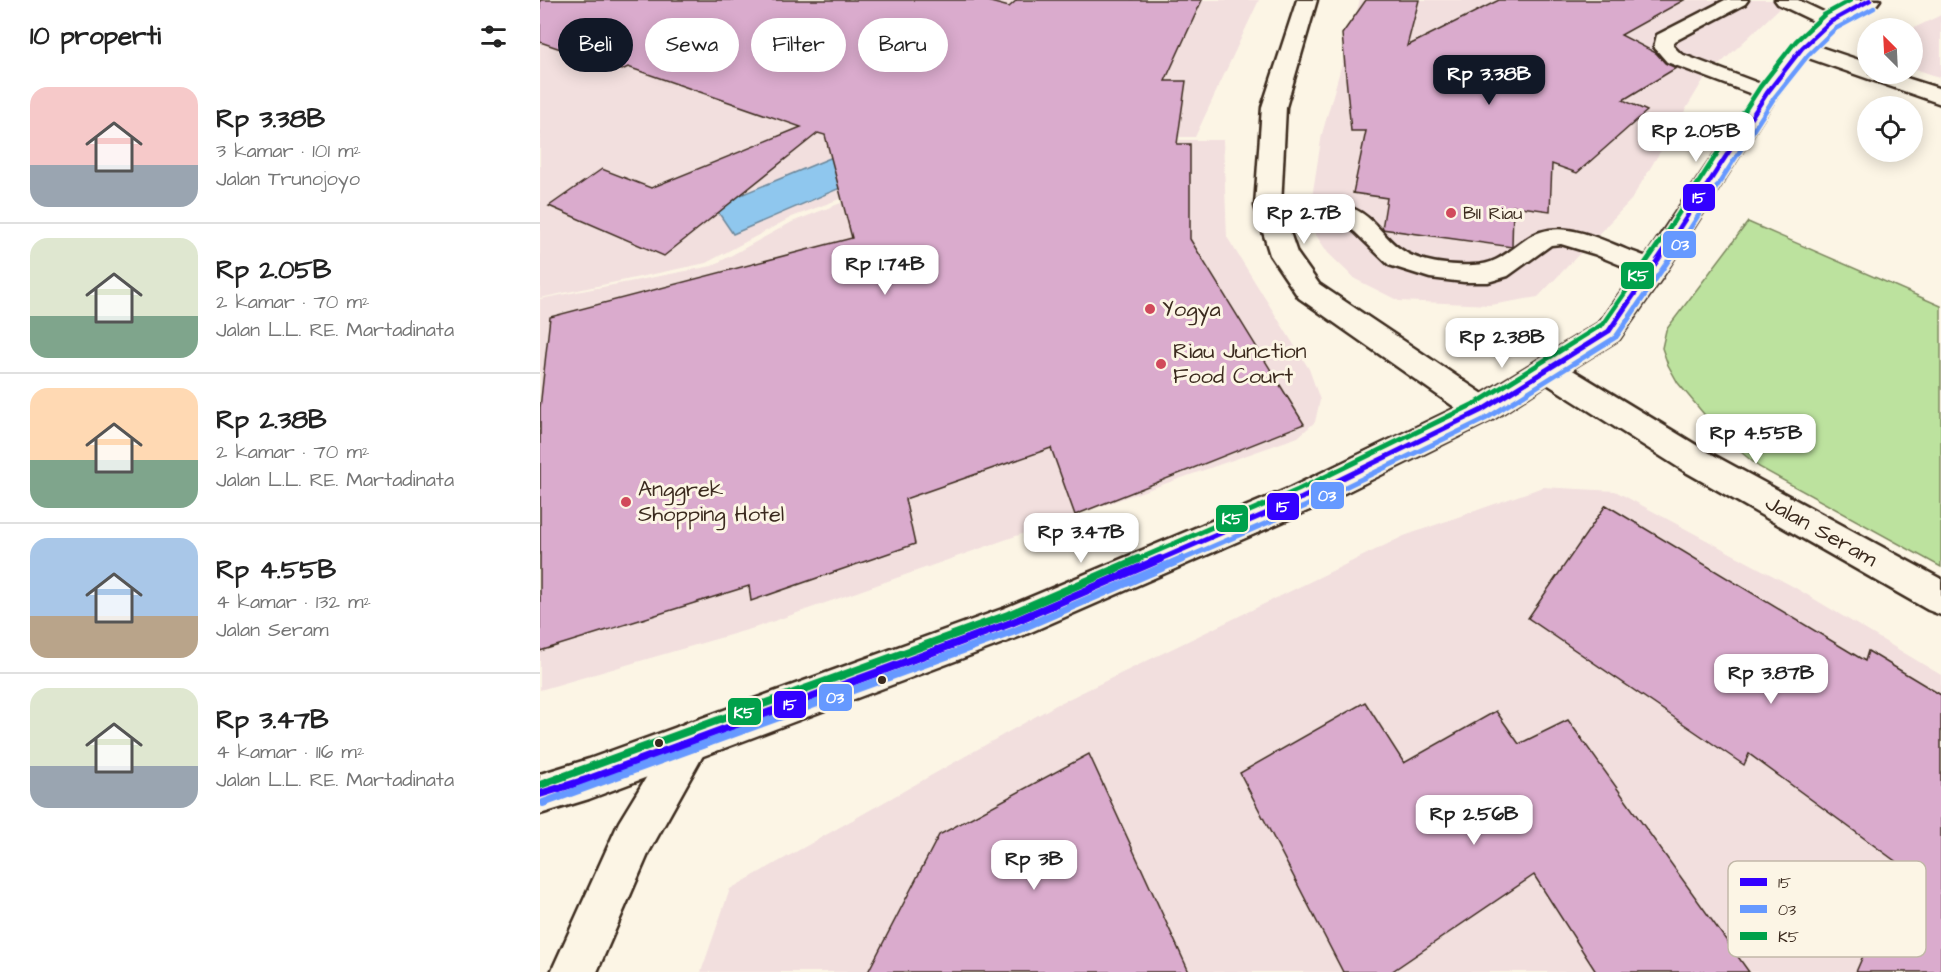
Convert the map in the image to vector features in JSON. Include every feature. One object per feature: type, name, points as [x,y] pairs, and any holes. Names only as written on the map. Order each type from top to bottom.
[{"type":"main road","points":[[1307,0],[1274,107],[1268,206],[1284,255],[1309,291],[1482,410]]},
{"type":"main road","points":[[540,794],[589,779],[1022,618],[1302,498],[1482,410],[1609,331],[1652,270],[1767,93],[1802,48],[1830,22],[1870,0]]},
{"type":"main road","points":[[1802,48],[1857,67]]},
{"type":"main road","points":[[1903,84],[1941,97]]},
{"type":"main road","name":"Jalan Seram","points":[[1548,370],[1695,461],[1941,598]]},
{"type":"main road","points":[[574,972],[634,837],[691,741]]},
{"type":"lane","points":[[1739,0],[1664,39],[1663,48],[1674,58],[1767,93]]},
{"type":"lane","points":[[1784,0],[1830,22]]},
{"type":"lane","points":[[1268,206],[1346,214],[1392,255],[1414,266],[1475,274],[1506,268],[1543,240],[1556,235],[1583,242],[1652,270]]},
{"type":"shaded area","points":[[540,0],[1259,0],[1195,137],[972,137],[866,189],[792,217],[706,263],[540,298]]},
{"type":"shaded area","points":[[1360,0],[1788,0],[1704,79],[1631,200],[1538,297],[1491,305],[1399,301],[1355,279],[1328,253],[1308,223],[1322,134]]},
{"type":"shaded area","points":[[1941,15],[1941,78],[1923,72],[1923,24]]},
{"type":"shaded area","points":[[975,140],[1223,140],[1227,237],[1309,369],[1320,400],[1315,422],[1298,437],[754,628],[540,690],[540,299],[712,266],[792,222],[859,196]]},
{"type":"shaded area","points":[[1543,487],[1615,491],[1794,587],[1941,675],[1941,972],[701,972],[730,889],[1056,705],[1404,536]]},
{"type":"green space","points":[[1748,222],[1941,306],[1941,567],[1759,467],[1724,438],[1678,383],[1662,348],[1666,330]]},
{"type":"water","points":[[840,154],[861,179],[733,234],[714,206]]},
{"type":"building","points":[[540,0],[983,0],[1009,7],[1017,0],[1202,0],[1165,81],[1186,81],[1177,144],[1190,144],[1190,239],[1304,424],[1075,515],[1051,448],[905,499],[915,544],[751,601],[749,586],[540,651],[540,408],[550,317],[852,238],[825,135],[818,133],[664,256],[549,206],[602,169],[651,188],[801,127],[633,69],[633,18],[558,18],[558,48],[540,42]]},
{"type":"building","points":[[1366,0],[1419,0],[1407,46],[1499,0],[1684,0],[1621,35],[1656,53],[1665,63],[1676,68],[1623,100],[1647,111],[1577,173],[1552,164],[1550,211],[1513,206],[1512,247],[1382,229],[1387,198],[1353,193],[1366,131],[1351,131],[1342,34]]},
{"type":"building","points":[[1606,505],[1865,661],[1868,651],[1941,695],[1941,972],[1856,972],[1863,957],[1926,957],[1926,861],[1895,861],[1749,754],[1744,765],[1528,618]]},
{"type":"building","points":[[1365,702],[1404,763],[1496,711],[1519,744],[1568,720],[1728,943],[1728,957],[1738,957],[1749,972],[1596,972],[1534,875],[1391,972],[1343,972],[1240,773]]},
{"type":"building","points":[[1089,754],[1189,972],[868,972],[939,835]]},
{"type":"transit line","name":"K5","points":[[540,785],[1008,615],[1298,490],[1478,402],[1603,324],[1645,265],[1760,87],[1796,41],[1824,15],[1851,0]]},
{"type":"transit line","name":"15","points":[[540,794],[589,779],[1011,623],[1302,498],[1482,410],[1609,331],[1652,270],[1767,93],[1802,48],[1830,22],[1870,0]]},
{"type":"transit line","name":"03","points":[[543,803],[1015,631],[1306,506],[1487,418],[1616,337],[1660,275],[1774,98],[1809,54],[1835,29],[1874,8]]},
{"type":"place","name":"BII Riau","points":[[1451,213]]},
{"type":"place","name":"Yogya","points":[[1150,309]]},
{"type":"place","name":"Riau Junction Food Court","points":[[1161,364]]},
{"type":"place","name":"Anggrek Shopping Hotel","points":[[626,502]]}]
